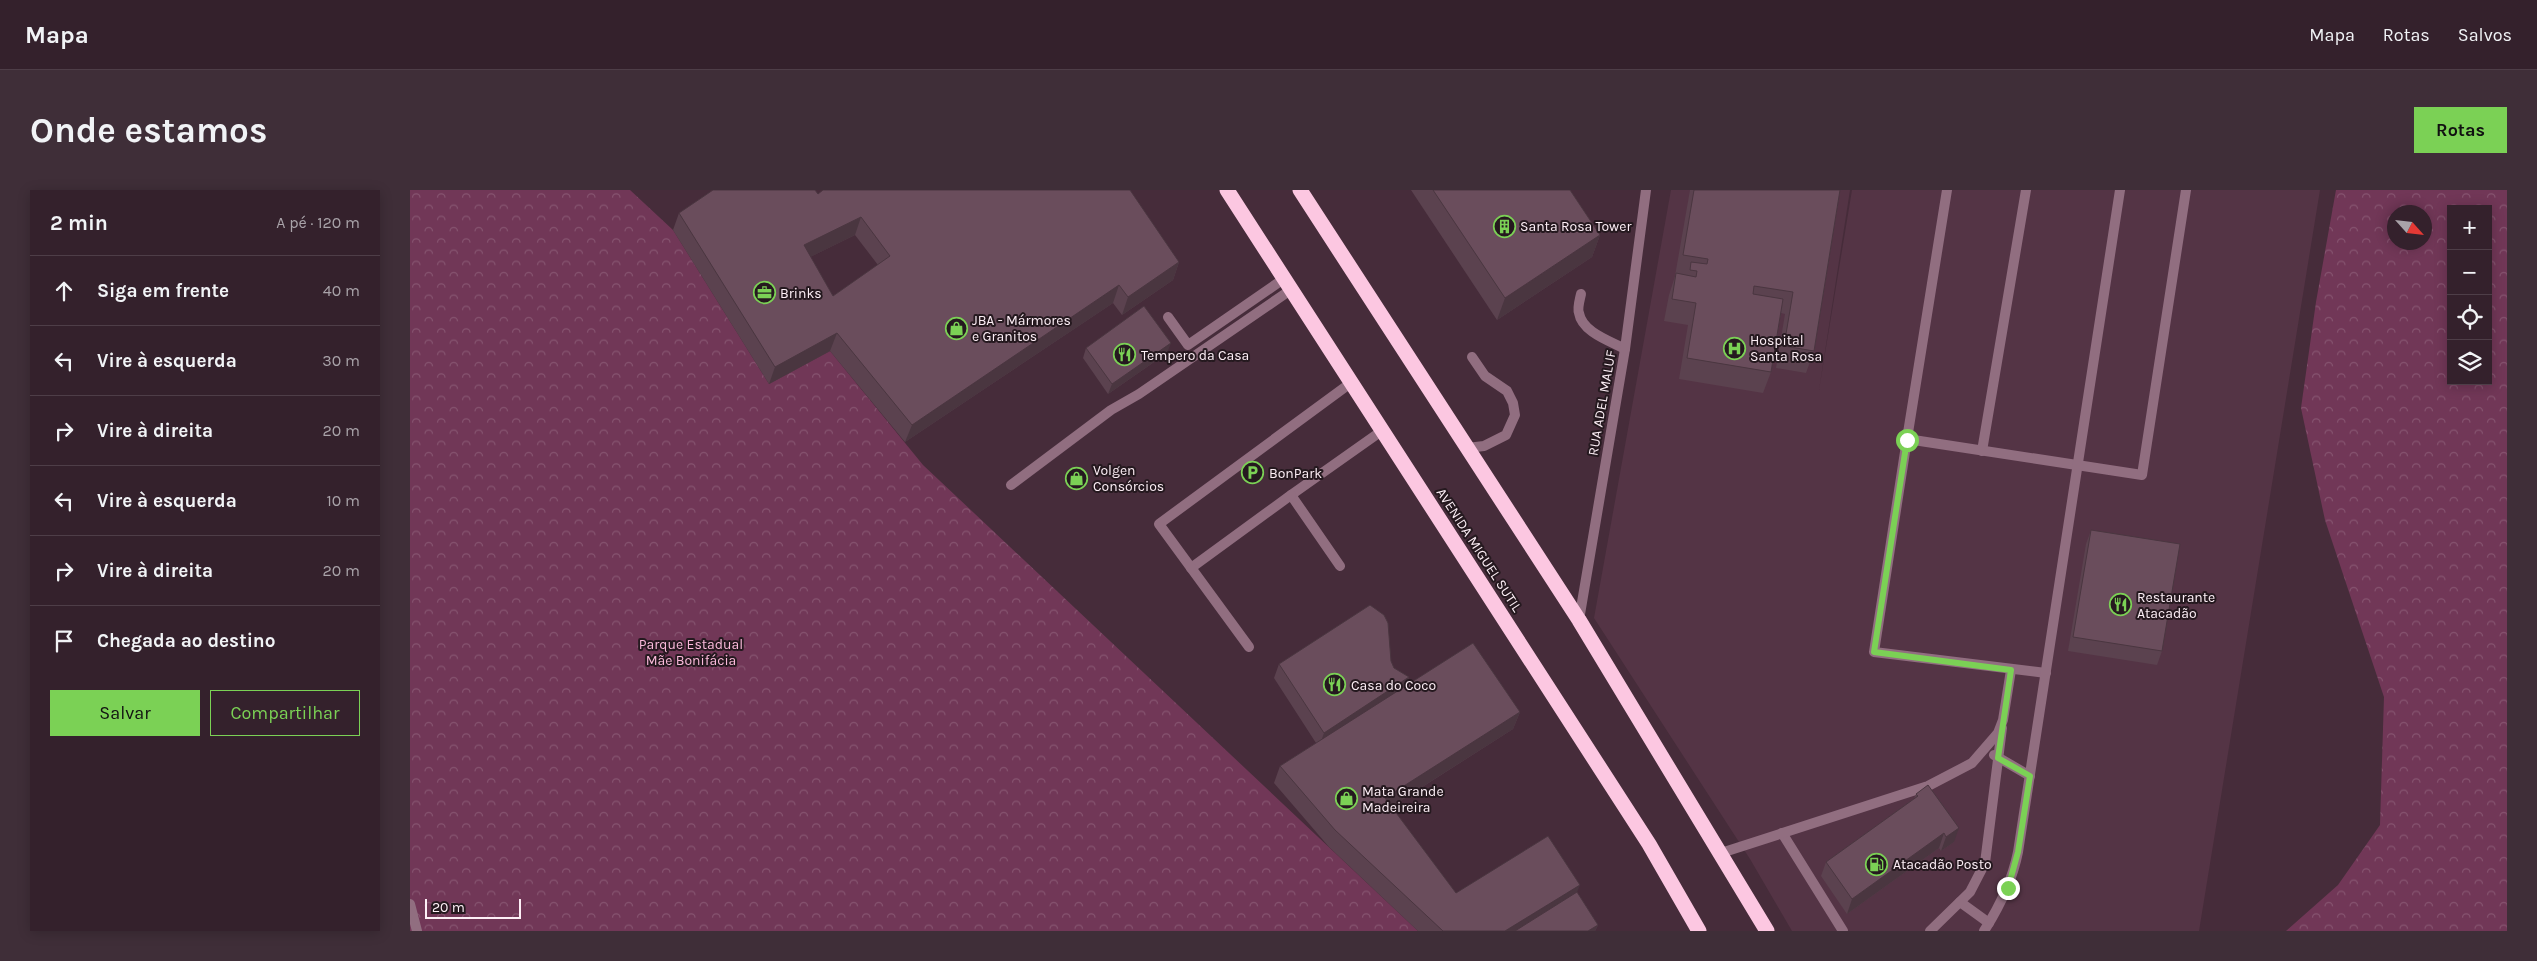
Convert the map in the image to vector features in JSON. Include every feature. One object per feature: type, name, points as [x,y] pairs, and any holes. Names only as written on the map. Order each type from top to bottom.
[{"type":"highway","name":"AVENIDA MIGUEL SUTIL","points":[[1227,190],[1650,844],[1699,931]]},
{"type":"highway","points":[[1300,190],[1578,620],[1767,931]]},
{"type":"street","name":"RUA ADEL MALUF","points":[[1578,620],[1625,348],[1646,190]]},
{"type":"street","points":[[1946,190],[1874,652],[2046,673]]},
{"type":"street","points":[[1982,451],[2026,190]]},
{"type":"street","points":[[1960,902],[1986,927],[2001,905],[2013,874],[2030,776],[2120,190]]},
{"type":"street","points":[[1907,440],[2142,475],[2186,190]]},
{"type":"street","points":[[1168,317],[1188,345],[1288,283]]},
{"type":"street","points":[[1011,485],[1111,410],[1139,394],[1288,283]]},
{"type":"street","points":[[1581,294],[1578,313],[1585,324],[1597,334],[1625,348]]},
{"type":"street","points":[[1467,448],[1484,446],[1506,435],[1515,415],[1513,403],[1507,391],[1486,376],[1472,357]]},
{"type":"street","points":[[1249,647],[1159,524],[1352,382]]},
{"type":"street","points":[[1191,568],[1383,430]]},
{"type":"street","points":[[1291,495],[1340,566]]},
{"type":"street","points":[[1930,931],[1970,892],[1985,863],[2002,720],[2011,670]]},
{"type":"street","points":[[1721,853],[1928,786],[1972,762],[1985,750],[1998,732],[2002,720]]},
{"type":"street","points":[[1985,750],[2030,776]]},
{"type":"street","points":[[1782,833],[1843,931]]},
{"type":"street","points":[[410,904],[417,931]]},
{"type":"shaded area","points":[[1671,190],[1850,190],[1819,390],[1852,190],[2320,190],[2199,931],[1792,931],[1750,859],[1594,618]]},
{"type":"green space","name":"Parque Estadual Mãe Bonifácia","points":[[410,190],[630,190],[673,230],[769,384],[830,351],[923,465],[1418,931],[410,931]]},
{"type":"green space","points":[[2336,190],[2507,190],[2507,931],[2286,931],[2338,885],[2380,825],[2384,697],[2325,520],[2301,408],[2316,302]]},
{"type":"building","name":"JBA - Mármores e Granitos","points":[[713,190],[815,190],[818,194],[823,190],[1130,190],[1179,262],[1128,297],[1119,285],[912,425],[837,333],[775,367],[679,213]],"holes":[[[861,217],[890,256],[833,296],[804,245]]]},
{"type":"building","name":"Santa Rosa Tower","points":[[1433,190],[1570,190],[1600,235],[1505,298]]},
{"type":"building","points":[[1694,190],[1840,190],[1814,351],[1784,346],[1793,292],[1754,286],[1753,294],[1783,299],[1771,372],[1687,358],[1696,303],[1672,299],[1676,273],[1696,277],[1697,271],[1690,270],[1691,262],[1707,264],[1708,259],[1683,255]]},
{"type":"building","name":"Tempero da Casa","points":[[1144,306],[1171,343],[1112,384],[1086,348]]},
{"type":"building","name":"Restaurante Atacadão","points":[[2091,530],[2180,544],[2162,651],[2073,637]]},
{"type":"building","name":"Casa do Coco","points":[[1370,605],[1384,615],[1388,623],[1391,661],[1394,668],[1409,677],[1324,733],[1279,664]]},
{"type":"building","name":"Mata Grande Madeireira","points":[[1473,643],[1520,712],[1385,798],[1456,893],[1548,836],[1580,885],[1505,931],[1443,931],[1335,830],[1280,766]]},
{"type":"building","name":"Atacadão Posto","points":[[1928,785],[1959,828],[1946,837],[1944,833],[1852,899],[1826,862],[1918,796],[1916,794]]},
{"type":"building","points":[[1577,892],[1598,925],[1588,931],[1515,931]]},
{"type":"place","name":"Santa Rosa Tower","points":[[1504,226]]},
{"type":"place","name":"Brinks","points":[[764,293]]},
{"type":"place","name":"JBA - Mármores e Granitos","points":[[956,328]]},
{"type":"place","name":"Hospital Santa Rosa","points":[[1734,348]]},
{"type":"place","name":"Tempero da Casa","points":[[1125,355]]},
{"type":"place","name":"BonPark","points":[[1253,473]]},
{"type":"place","name":"Volgen Consórcios","points":[[1077,478]]},
{"type":"place","name":"Restaurante Atacadão","points":[[2121,605]]},
{"type":"place","name":"Casa do Coco","points":[[1335,685]]},
{"type":"place","name":"Mata Grande Madeireira","points":[[1346,799]]},
{"type":"place","name":"Atacadão Posto","points":[[1877,864]]},
{"type":"route","points":[[1907,440],[1874,652],[2011,670],[2002,720],[1998,758],[2030,776],[2018,852],[2008,888]]}]
